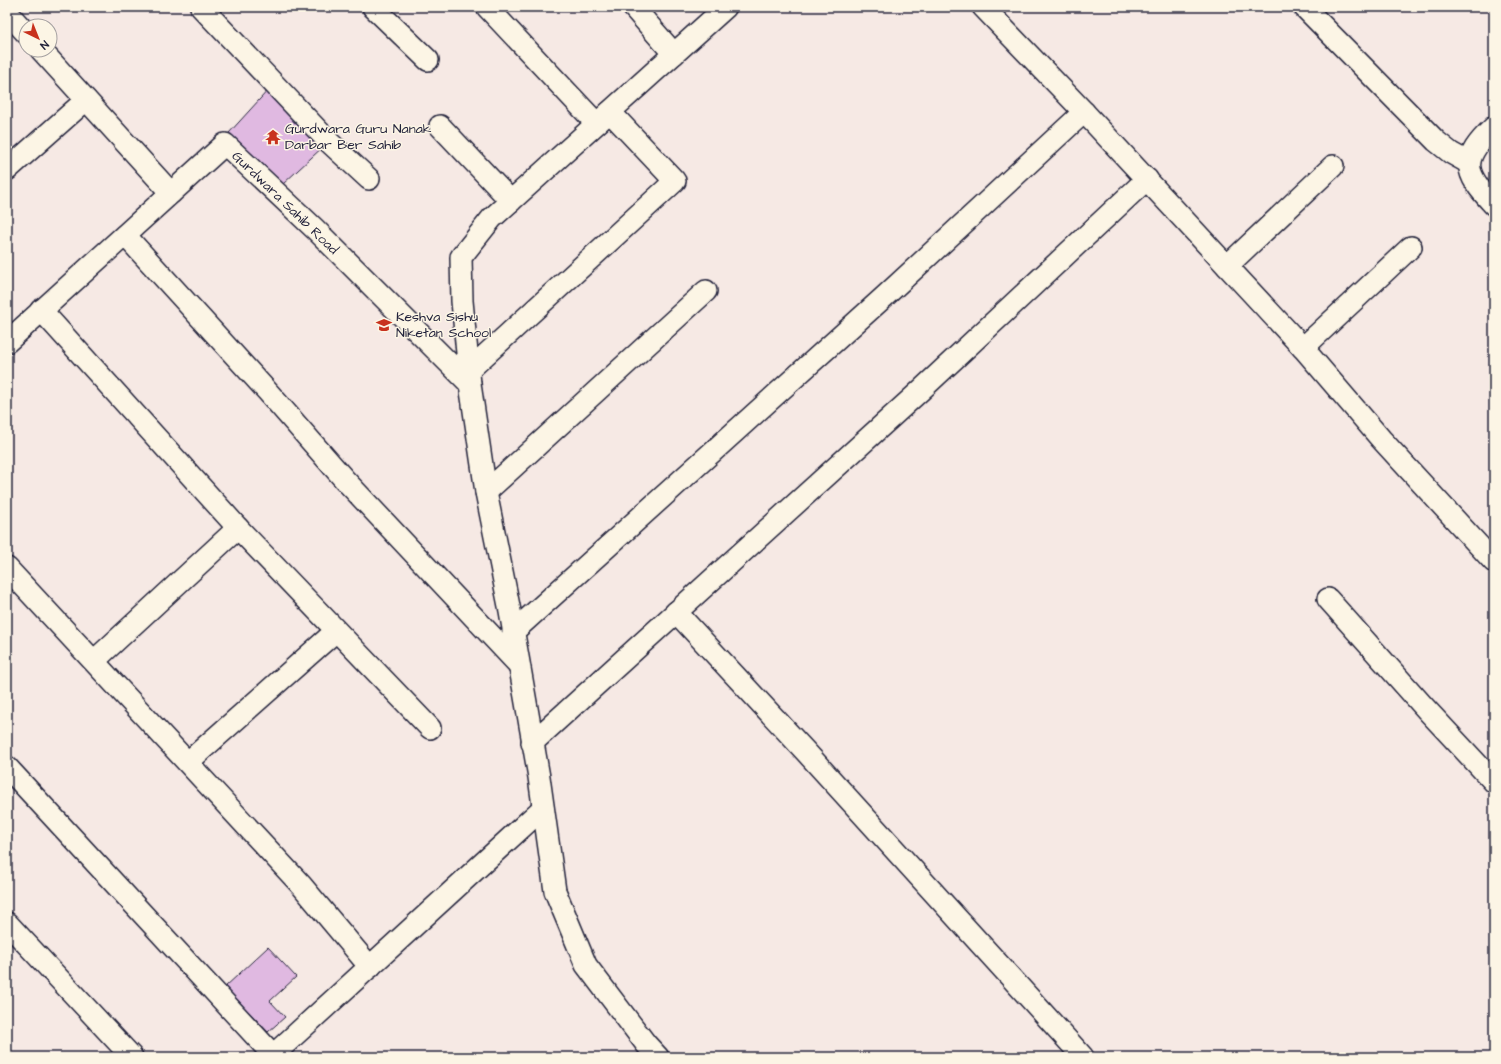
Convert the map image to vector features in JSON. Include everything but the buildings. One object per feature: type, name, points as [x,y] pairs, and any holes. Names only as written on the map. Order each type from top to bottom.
[{"type":"street","points":[[201,7],[330,143],[369,179]]},
{"type":"street","points":[[373,7],[428,60]]},
{"type":"street","points":[[470,377],[675,181],[603,118],[487,7]]},
{"type":"street","points":[[633,7],[674,54]]},
{"type":"street","points":[[658,1057],[646,1044],[586,965],[555,891],[543,808],[519,665],[486,492],[470,377],[462,302],[461,257],[492,218],[726,7]]},
{"type":"street","points":[[983,7],[1147,179],[1303,348],[1381,438],[1494,562]]},
{"type":"street","points":[[1304,7],[1436,141],[1451,154],[1469,163]]},
{"type":"street","points":[[7,12],[18,24]]},
{"type":"street","points":[[49,58],[171,193]]},
{"type":"street","points":[[7,170],[86,100]]},
{"type":"street","points":[[513,632],[890,291],[1084,112]]},
{"type":"street","points":[[440,126],[511,201]]},
{"type":"street","points":[[1494,127],[1477,144],[1470,154],[1469,163],[1477,187],[1494,205]]},
{"type":"street","name":"Gurdwara Sahib Road","points":[[7,342],[225,144],[470,377]]},
{"type":"street","points":[[1227,266],[1333,166]]},
{"type":"street","points":[[532,743],[920,391],[1147,179]]},
{"type":"street","points":[[125,235],[268,392],[344,479],[519,665]]},
{"type":"street","points":[[1303,348],[1411,247]]},
{"type":"street","points":[[486,492],[706,291]]},
{"type":"street","points":[[42,310],[238,528],[430,728]]},
{"type":"street","points":[[94,661],[238,528]]},
{"type":"street","points":[[7,568],[302,886],[370,967]]},
{"type":"street","points":[[1328,599],[1426,710],[1494,782]]},
{"type":"street","points":[[676,612],[806,752],[1083,1057]]},
{"type":"street","points":[[188,762],[336,631]]},
{"type":"street","points":[[7,767],[272,1056],[543,808]]},
{"type":"street","points":[[7,923],[132,1057]]},
{"type":"place","name":"Gurdwara Guru Nanak Darbar Ber Sahib","points":[[273,137]]},
{"type":"place","name":"Keshva Sishu Niketan School","points":[[384,325]]}]
